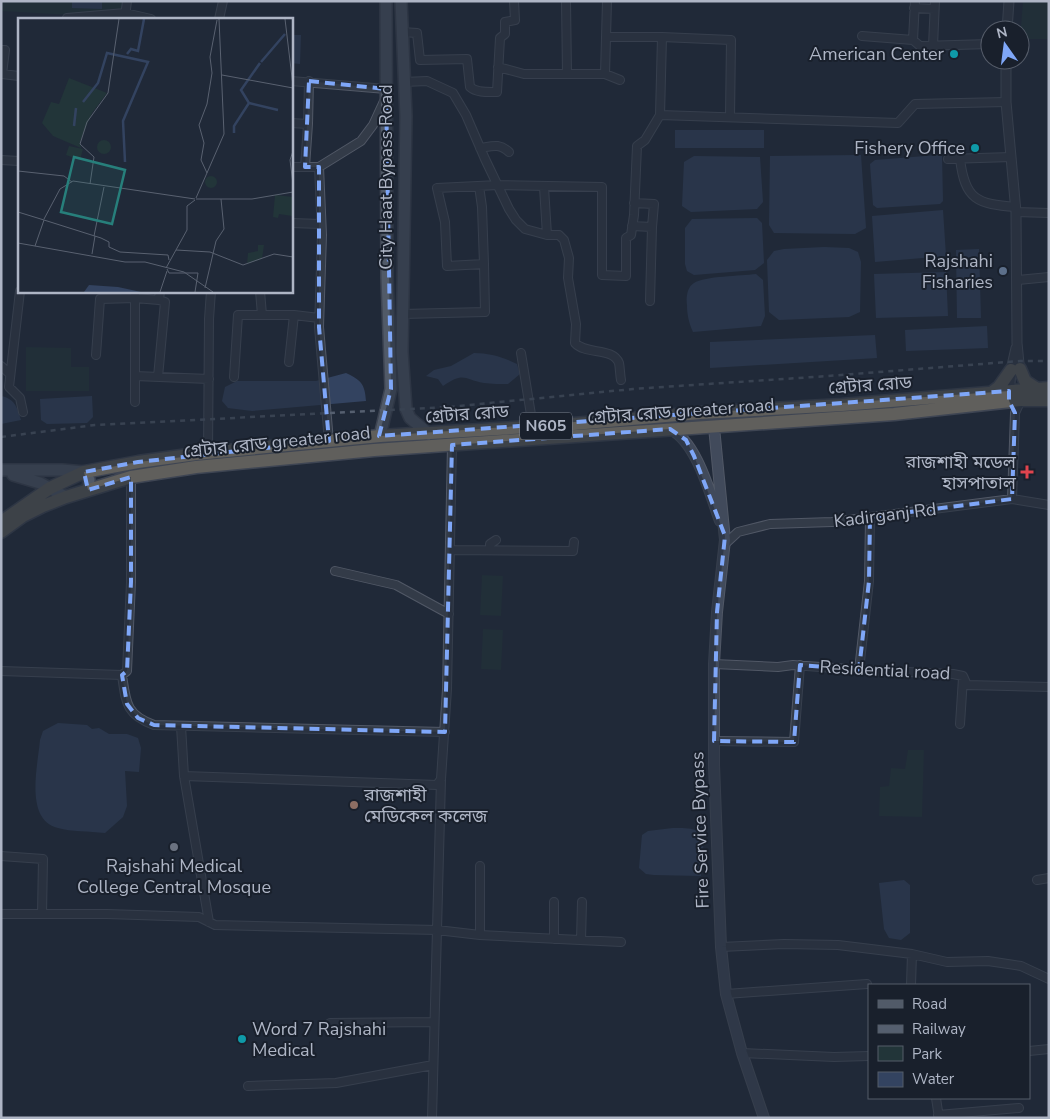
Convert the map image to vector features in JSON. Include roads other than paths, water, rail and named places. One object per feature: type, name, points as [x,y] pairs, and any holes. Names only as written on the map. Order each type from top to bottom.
[{"type":"highway","points":[[991,392],[999,387],[1016,370],[1025,381],[1043,389]]},
{"type":"highway","name":"N605","points":[[1015,399],[1043,389]]},
{"type":"highway","name":"গ্রেটার রোড","points":[[1,522],[50,488],[84,472],[138,462],[208,453],[380,436],[532,427],[991,392],[1015,399]]},
{"type":"highway","name":"N605","points":[[1015,399],[1049,400]]},
{"type":"highway","name":"গ্রেটার রোড greater road","points":[[88,490],[130,478],[196,466],[256,460],[894,414],[1015,399]]},
{"type":"highway","name":"N605","points":[[1,532],[22,516],[43,506],[88,490]]},
{"type":"main road","name":"City Haat Bypass Road","points":[[380,436],[390,397],[388,348],[386,1]]},
{"type":"main road","name":"City Haat Bypass Road","points":[[400,1],[406,128],[402,352],[406,409],[410,418],[429,434]]},
{"type":"main road","name":"Fire Service Bypass","points":[[714,427],[725,540],[717,612],[714,664],[714,741],[720,947],[726,994],[742,1053],[764,1118]]},
{"type":"main road","name":"Fire Service Bypass","points":[[670,429],[679,433],[686,440],[694,456],[703,476],[725,540]]},
{"type":"main road","points":[[1,472],[54,470],[84,472],[89,480],[88,490]]},
{"type":"main road","points":[[1,472],[25,478],[66,497]]},
{"type":"street","points":[[125,16],[127,1]]},
{"type":"street","points":[[219,18],[223,1]]},
{"type":"street","points":[[402,32],[417,33],[420,60],[467,59],[470,87],[473,90],[497,92],[500,38],[504,34],[505,22],[515,20],[514,1]]},
{"type":"street","points":[[566,1],[567,74]]},
{"type":"street","points":[[605,74],[607,1]]},
{"type":"street","points":[[1008,20],[1009,1]]},
{"type":"street","points":[[913,40],[914,5],[934,5],[933,46]]},
{"type":"street","points":[[67,18],[125,16],[142,18]]},
{"type":"street","points":[[862,36],[913,40],[920,46],[980,44]]},
{"type":"street","points":[[606,37],[731,40],[730,117]]},
{"type":"street","points":[[484,264],[446,266],[445,222],[437,188],[498,185],[602,187],[602,275],[626,276],[626,238],[631,235],[637,146],[645,140],[660,115],[662,37]]},
{"type":"street","points":[[1,50],[5,50],[2,74],[18,76]]},
{"type":"street","points":[[498,67],[524,74],[605,74],[620,80]]},
{"type":"street","points":[[1006,70],[1006,102],[1016,210],[1018,280],[1012,499]]},
{"type":"street","points":[[292,80],[386,93],[373,126],[360,141],[319,167],[292,167]]},
{"type":"street","points":[[404,82],[427,81],[453,93],[466,115],[509,209],[516,220],[525,229],[547,235],[559,235],[564,240],[576,324],[575,343],[579,348],[611,355],[619,364],[620,380]]},
{"type":"street","points":[[305,167],[309,82]]},
{"type":"street","points":[[660,115],[898,123],[916,104],[1006,102]]},
{"type":"street","points":[[292,123],[308,124]]},
{"type":"street","points":[[480,148],[498,145],[503,146],[509,152]]},
{"type":"street","points":[[948,159],[1011,156]]},
{"type":"street","points":[[960,159],[965,185],[972,194],[988,204],[1016,210],[1049,213]]},
{"type":"street","points":[[1,160],[18,161]]},
{"type":"street","points":[[319,167],[321,224],[319,318],[329,441]]},
{"type":"street","points":[[403,314],[485,312],[482,207],[478,186]]},
{"type":"street","points":[[544,187],[547,235]]},
{"type":"street","points":[[634,203],[654,204],[650,302]]},
{"type":"street","points":[[292,223],[321,224]]},
{"type":"street","points":[[632,226],[652,227]]},
{"type":"street","points":[[1018,280],[1049,277]]},
{"type":"street","points":[[20,292],[9,387],[20,398],[24,412]]},
{"type":"street","points":[[208,453],[211,292]]},
{"type":"street","points":[[260,292],[262,315]]},
{"type":"street","points":[[135,294],[135,402]]},
{"type":"street","points":[[96,355],[100,295],[159,295],[165,302],[158,377]]},
{"type":"street","points":[[234,377],[238,315],[294,315],[319,318]]},
{"type":"street","points":[[289,362],[291,342],[293,341],[294,315]]},
{"type":"street","points":[[521,353],[532,427]]},
{"type":"street","points":[[1,366],[10,374]]},
{"type":"street","points":[[135,376],[209,379]]},
{"type":"street","points":[[432,1118],[441,779],[445,732],[449,614],[452,445]]},
{"type":"street","points":[[1,671],[39,674],[122,675],[127,671],[131,582],[130,478]]},
{"type":"street","name":"Kadirganj Rd","points":[[725,540],[738,532],[770,524],[832,522],[1012,499],[1049,505]]},
{"type":"street","points":[[859,670],[869,581],[870,517]]},
{"type":"street","points":[[490,550],[490,544],[496,540]]},
{"type":"street","points":[[450,550],[573,551],[574,542]]},
{"type":"street","points":[[335,571],[396,585],[449,614]]},
{"type":"street","name":"Residential road","points":[[714,664],[778,667],[800,665],[859,670],[954,674],[963,676],[967,685],[1049,687]]},
{"type":"street","points":[[714,741],[794,742],[800,665]]},
{"type":"street","points":[[122,675],[132,714],[154,725],[445,732]]},
{"type":"street","points":[[960,724],[963,676]]},
{"type":"street","points":[[181,726],[184,776],[209,922]]},
{"type":"street","points":[[184,776],[437,785],[441,779]]},
{"type":"street","points":[[1,856],[43,859],[42,914]]},
{"type":"street","points":[[480,866],[480,935]]},
{"type":"street","points":[[1037,880],[1049,878]]},
{"type":"street","points":[[554,902],[554,939]]},
{"type":"street","points":[[581,940],[582,902]]},
{"type":"street","points":[[1,914],[107,914],[199,917],[215,925],[437,930],[480,935],[621,942]]},
{"type":"street","points":[[720,947],[784,944],[838,945],[912,954],[947,962],[988,962],[1021,966],[1049,978]]},
{"type":"street","points":[[910,984],[912,954]]},
{"type":"street","points":[[726,994],[867,984]]},
{"type":"street","points":[[330,1023],[434,1022]]},
{"type":"street","points":[[1030,1052],[1049,1048]]},
{"type":"street","points":[[742,1053],[834,1057],[868,1056]]},
{"type":"street","points":[[248,1086],[336,1083],[433,1065]]},
{"type":"street","points":[[936,1099],[939,1116],[1019,1108]]},
{"type":"water","points":[[72,1],[102,1],[102,9],[72,8]]},
{"type":"water","points":[[292,35],[301,35],[300,64],[292,63]]},
{"type":"water","points":[[675,130],[764,130],[764,148],[675,148]]},
{"type":"water","points":[[861,155],[866,228],[855,234],[774,233],[769,225],[770,156]]},
{"type":"water","points":[[694,156],[760,157],[763,202],[757,209],[691,212],[682,206],[684,162]]},
{"type":"water","points":[[942,156],[943,201],[940,204],[877,208],[873,205],[870,164],[875,160]]},
{"type":"water","points":[[943,210],[946,256],[875,262],[872,216]]},
{"type":"water","points":[[757,218],[762,223],[764,263],[755,270],[694,275],[687,271],[685,264],[685,228],[692,219]]},
{"type":"water","points":[[824,247],[849,248],[858,252],[861,262],[860,312],[849,317],[779,320],[769,312],[767,260],[774,251]]},
{"type":"water","points":[[979,249],[981,318],[957,318],[956,250]]},
{"type":"water","points":[[946,272],[948,316],[876,318],[874,274]]},
{"type":"water","points":[[756,274],[763,280],[765,316],[761,326],[693,332],[687,312],[687,302],[690,287],[694,283],[706,279]]},
{"type":"water","points":[[987,326],[988,348],[906,351],[905,330]]},
{"type":"water","points":[[875,335],[877,358],[710,368],[710,342]]},
{"type":"water","points":[[474,353],[501,357],[517,364],[520,374],[508,384],[484,383],[460,378],[450,381],[443,386],[438,379],[426,376],[434,370],[451,366]]},
{"type":"water","points":[[346,373],[361,383],[365,390],[366,401],[252,411],[228,408],[222,401],[225,387],[237,381],[316,381]]},
{"type":"water","points":[[1,396],[6,397],[15,404],[21,420],[1,424]]},
{"type":"water","points":[[92,396],[93,417],[87,423],[47,424],[41,420],[40,399]]},
{"type":"water","points":[[58,723],[87,725],[92,729],[99,728],[109,734],[127,734],[138,738],[141,748],[139,772],[125,771],[127,806],[123,817],[105,833],[58,828],[47,823],[41,814],[37,803],[36,790],[40,740],[43,731]]},
{"type":"water","points":[[687,828],[700,833],[702,836],[701,876],[646,874],[639,868],[642,835],[648,831]]},
{"type":"water","points":[[904,880],[910,885],[910,933],[901,940],[889,938],[884,929],[879,883]]},
{"type":"railway","points":[[1,437],[95,425],[449,407],[633,389],[1020,361],[1049,361]]},
{"type":"place","name":"American Center","points":[[954,54]]},
{"type":"place","name":"Fishery Office","points":[[975,148]]},
{"type":"place","name":"Rajshahi Fisharies","points":[[1003,271]]},
{"type":"place","name":"রাজশাহী মডেল হাসপাতাল","points":[[1027,472]]},
{"type":"place","name":"রাজশাহী মেডিকেল কলেজ","points":[[354,805]]},
{"type":"place","name":"Rajshahi Medical College Central Mosque","points":[[174,847]]},
{"type":"place","name":"Word 7 Rajshahi Medical","points":[[242,1039]]}]
